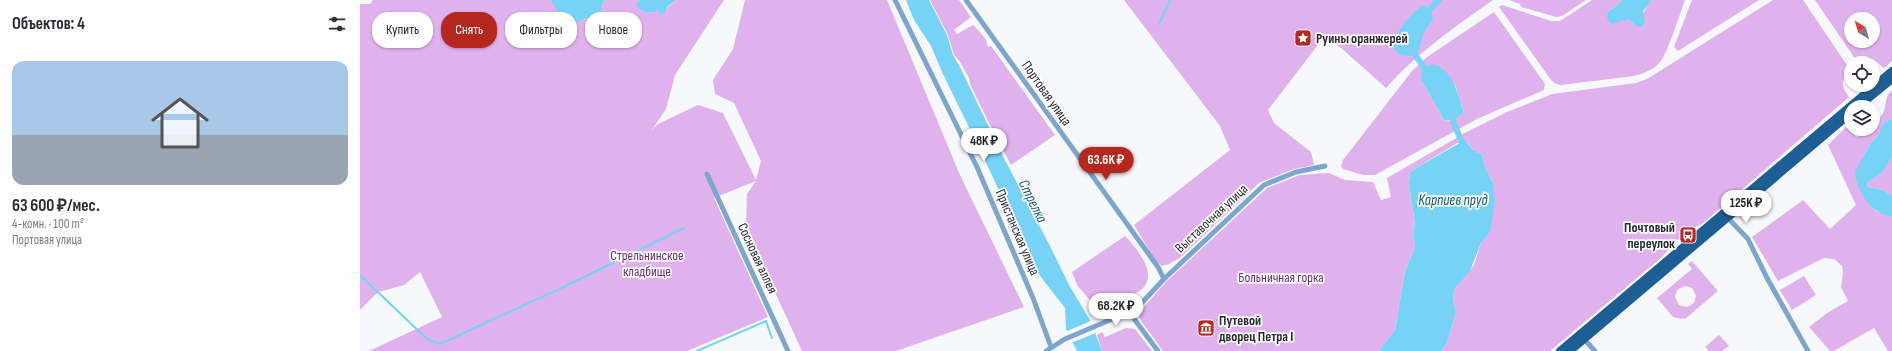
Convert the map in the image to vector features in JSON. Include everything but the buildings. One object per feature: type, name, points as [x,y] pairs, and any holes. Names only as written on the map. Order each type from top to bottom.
[{"type":"main road","points":[[1726,215],[1892,71]]},
{"type":"main road","points":[[1866,100],[1892,79]]},
{"type":"main road","points":[[1560,351],[1582,336],[1726,215],[1844,119]]},
{"type":"main road","points":[[1570,351],[1582,336]]},
{"type":"street","name":"Пристанская улица","points":[[894,0],[977,167],[1033,298],[1051,347]]},
{"type":"street","name":"Портовая улица","points":[[966,0],[1158,267],[1164,279]]},
{"type":"street","name":"Выставочная улица","points":[[1046,351],[1065,339],[1129,312],[1139,306],[1164,279],[1264,185],[1296,172],[1325,166]]},
{"type":"street","name":"Сосновая аллея","points":[[707,174],[788,351]]},
{"type":"street","points":[[1726,215],[1748,239],[1767,278],[1808,351]]},
{"type":"street","points":[[1129,312],[1158,351]]},
{"type":"street","points":[[1582,336],[1595,351]]},
{"type":"green space","name":"Стрельнинское кладбище","points":[[373,0],[551,0],[560,12],[505,12],[505,48],[577,48],[577,21],[585,20],[585,48],[642,48],[642,12],[601,12],[603,2],[606,0],[639,0],[637,6],[646,13],[653,12],[657,8],[660,14],[676,0],[724,0],[675,75],[666,109],[652,130],[658,124],[698,105],[723,113],[756,180],[761,161],[734,103],[715,94],[713,80],[733,49],[745,0],[887,0],[960,175],[1024,307],[896,351],[802,351],[746,229],[747,194],[756,181],[714,198],[768,317],[687,351],[369,351],[442,317],[420,272],[404,285],[378,292],[360,310],[360,4],[370,4]]},
{"type":"green space","points":[[930,0],[959,0],[971,17],[954,30],[957,34],[973,25],[978,30],[984,37],[988,47],[991,46],[1055,135],[1011,165],[970,84],[969,78],[960,62],[954,55],[948,35]]},
{"type":"green space","points":[[1124,0],[1493,0],[1424,51],[1386,88],[1340,47],[1324,37],[1268,110],[1274,123],[1311,152],[1314,165],[1294,169],[1259,183],[1180,258],[1162,266],[1155,260],[1134,225],[1230,150],[1220,126]]},
{"type":"green space","points":[[1509,0],[1586,0],[1562,16],[1556,17],[1521,7],[1520,4]]},
{"type":"green space","points":[[1592,0],[1623,0],[1608,12],[1628,19],[1637,27],[1645,9],[1652,0],[1685,0],[1664,55],[1661,61],[1652,69],[1634,76],[1561,85],[1556,84],[1551,80],[1499,7],[1502,5],[1551,21],[1560,21]]},
{"type":"green space","points":[[1692,0],[1759,0],[1678,51],[1674,47]]},
{"type":"green space","name":"Больничная горка","points":[[1773,0],[1803,0],[1844,61],[1843,86],[1844,92],[1849,97],[1702,224],[1690,230],[1680,238],[1662,257],[1550,351],[1441,351],[1446,345],[1456,312],[1453,298],[1455,288],[1474,265],[1481,243],[1490,232],[1493,183],[1485,167],[1482,154],[1473,150],[1468,143],[1459,142],[1410,173],[1409,184],[1415,224],[1413,232],[1415,247],[1405,271],[1395,330],[1379,351],[1163,351],[1141,321],[1139,316],[1141,310],[1166,282],[1267,188],[1300,175],[1329,173],[1345,180],[1373,182],[1381,200],[1391,197],[1387,178],[1465,133],[1507,112],[1552,94],[1636,83],[1647,79]]},
{"type":"green space","points":[[1815,0],[1892,0],[1892,61],[1884,68],[1880,65],[1880,56],[1853,56],[1848,48],[1880,48],[1880,12],[1844,12],[1844,42]]},
{"type":"green space","points":[[1494,12],[1545,84],[1544,90],[1477,119],[1375,175],[1363,175],[1343,169],[1341,166],[1343,160],[1412,71],[1427,57]],"holes":[[[1442,68],[1456,87],[1464,113],[1449,121],[1444,120],[1422,81]]]},
{"type":"green space","points":[[1892,90],[1892,119],[1886,122],[1880,132],[1880,118],[1884,111],[1889,94]]},
{"type":"green space","points":[[1844,129],[1844,136],[1877,136],[1870,144],[1864,155],[1856,176],[1860,189],[1871,206],[1876,211],[1892,217],[1892,351],[1888,351],[1874,328],[1834,351],[1830,351],[1809,327],[1827,313],[1848,301],[1841,287],[1843,273],[1842,266],[1834,259],[1824,258],[1778,281],[1752,237],[1803,200],[1830,229],[1856,205],[1828,145]]},
{"type":"green space","points":[[1892,157],[1892,196],[1883,190],[1868,187],[1867,183],[1883,172]]},
{"type":"green space","points":[[1125,236],[1138,251],[1147,268],[1148,276],[1146,284],[1140,291],[1129,296],[1114,301],[1103,298],[1094,305],[1077,285],[1072,272]]},
{"type":"green space","points":[[1692,261],[1718,291],[1685,319],[1681,319],[1673,317],[1657,298],[1692,269],[1688,264]],"holes":[[[1685,286],[1692,288],[1696,296],[1694,303],[1687,307],[1679,305],[1675,297],[1677,290]]]},
{"type":"green space","points":[[1804,276],[1816,295],[1792,310],[1780,290]]},
{"type":"green space","points":[[1126,328],[1135,329],[1152,351],[1102,351],[1097,335],[1102,332],[1105,337]]},
{"type":"green space","points":[[1719,335],[1729,346],[1722,351],[1709,351],[1705,347]]},
{"type":"water","points":[[551,0],[606,0],[603,2],[601,12],[585,12],[585,19],[577,22],[577,12],[559,12]]},
{"type":"water","points":[[639,0],[676,0],[667,7],[665,13],[660,14],[657,9],[654,12],[646,13],[636,6]]},
{"type":"water","points":[[906,0],[929,0],[947,35],[953,55],[1004,158],[1069,285],[1090,320],[1102,351],[1077,351],[1066,329],[1065,308],[1037,272],[931,46],[914,20]]},
{"type":"water","points":[[1623,0],[1652,0],[1643,11],[1645,23],[1641,27],[1637,27],[1628,19],[1612,24],[1607,20],[1608,12]]},
{"type":"water","points":[[1424,5],[1431,12],[1433,19],[1424,33],[1419,50],[1412,55],[1404,56],[1396,52],[1394,49],[1395,39],[1410,16]]},
{"type":"water","points":[[1434,64],[1446,72],[1451,78],[1460,98],[1464,113],[1452,120],[1444,120],[1422,81],[1421,73],[1424,67]]},
{"type":"water","points":[[1892,119],[1892,157],[1883,172],[1867,183],[1868,187],[1883,190],[1892,196],[1892,217],[1882,214],[1869,204],[1859,188],[1855,172],[1870,144],[1877,136],[1880,136],[1881,128],[1885,122]]},
{"type":"water","name":"Карпиев пруд","points":[[1465,140],[1473,150],[1482,154],[1485,167],[1493,183],[1495,201],[1490,232],[1481,243],[1470,271],[1455,288],[1453,298],[1456,312],[1446,345],[1441,351],[1379,351],[1395,330],[1405,271],[1415,247],[1413,232],[1415,224],[1409,184],[1410,173],[1416,168]]},
{"type":"pier","points":[[1093,320],[1098,332],[1071,343],[1065,332]]},
{"type":"waterway","points":[[1159,24],[1170,0]]},
{"type":"waterway","points":[[1424,15],[1439,0]]},
{"type":"waterway","points":[[1410,48],[1429,74]]},
{"type":"waterway","points":[[1450,112],[1463,146]]},
{"type":"waterway","points":[[360,275],[427,339],[440,344],[574,282],[684,228]]},
{"type":"waterway","points":[[697,351],[766,321],[772,338]]},
{"type":"place","name":"Руины оранжерей","points":[[1303,38]]},
{"type":"place","name":"Почтовый переулок","points":[[1688,235]]},
{"type":"place","name":"Путевой дворец Петра I","points":[[1206,328]]},
{"type":"water label","name":"Стрелка","points":[[1033,201]]}]
